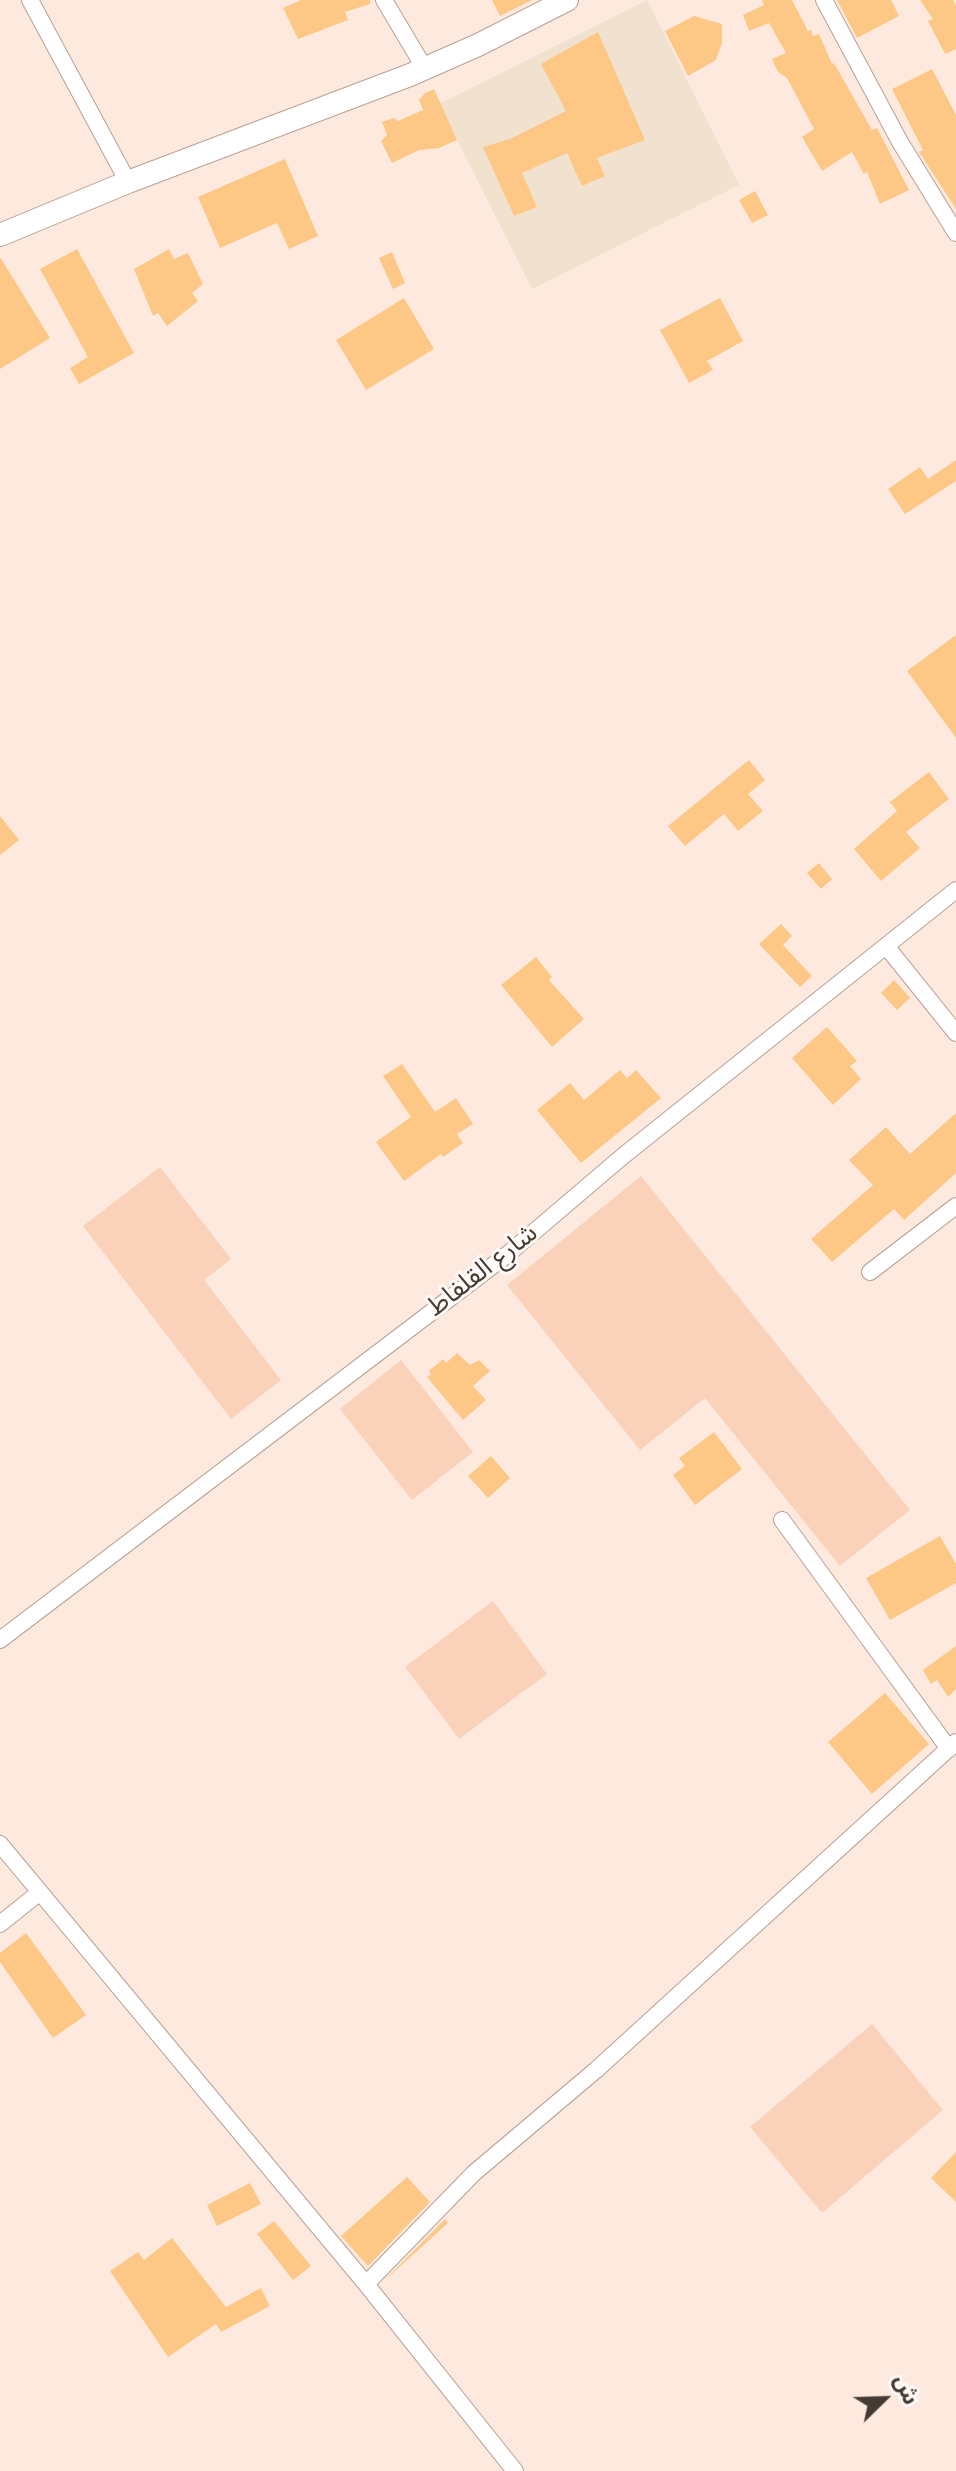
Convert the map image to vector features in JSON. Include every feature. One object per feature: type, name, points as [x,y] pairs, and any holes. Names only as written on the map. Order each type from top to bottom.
[{"type":"street","points":[[30,0],[128,182]]},
{"type":"street","points":[[384,0],[425,69]]},
{"type":"street","points":[[0,235],[128,182],[425,69],[567,0]]},
{"type":"street","points":[[824,0],[900,142],[956,233]]},
{"type":"street","name":"شارع القلفاط","points":[[0,1640],[508,1254],[635,1146],[956,890]]},
{"type":"street","points":[[886,946],[956,1033]]},
{"type":"street","points":[[870,1272],[956,1206]]},
{"type":"street","points":[[366,2284],[474,2173],[596,2070],[952,1746],[782,1520]]},
{"type":"street","points":[[0,1844],[366,2284],[515,2471]]},
{"type":"street","points":[[0,1924],[40,1892]]},
{"type":"shaded area","points":[[647,0],[739,185],[532,289],[439,104]]},
{"type":"shaded area","points":[[160,1167],[231,1259],[204,1280],[281,1380],[231,1419],[83,1226]]},
{"type":"shaded area","points":[[641,1176],[910,1510],[840,1566],[705,1398],[640,1450],[507,1285]]},
{"type":"shaded area","points":[[401,1360],[473,1452],[412,1500],[340,1409]]},
{"type":"shaded area","points":[[493,1601],[547,1674],[459,1739],[405,1667]]},
{"type":"shaded area","points":[[872,2024],[943,2110],[822,2213],[750,2127]]},
{"type":"building","points":[[301,0],[370,0],[370,4],[345,12],[348,20],[298,39],[283,8]]},
{"type":"building","points":[[492,0],[532,0],[500,16]]},
{"type":"building","points":[[762,0],[792,0],[808,31],[811,30],[813,36],[819,34],[832,64],[872,130],[877,128],[909,190],[880,204],[867,172],[864,174],[852,152],[822,171],[802,137],[814,129],[787,78],[778,72],[772,59],[786,53],[769,23],[749,31],[743,15],[764,5]]},
{"type":"building","points":[[837,0],[891,0],[899,16],[857,38]]},
{"type":"building","points":[[920,0],[953,0],[956,5],[956,49],[945,54],[928,21],[933,19]]},
{"type":"building","points":[[694,16],[722,24],[722,43],[716,60],[688,76],[665,31]]},
{"type":"building","points":[[598,32],[645,140],[597,158],[605,176],[582,186],[567,153],[522,173],[537,207],[514,216],[483,147],[510,139],[566,111],[541,64]]},
{"type":"building","points":[[932,69],[956,115],[956,209],[919,152],[923,150],[892,89]]},
{"type":"building","points":[[434,89],[457,140],[439,148],[419,150],[392,163],[381,141],[387,135],[382,122],[394,118],[398,121],[423,110],[419,100]]},
{"type":"building","points":[[285,159],[318,236],[289,249],[277,223],[220,248],[198,197]]},
{"type":"building","points":[[755,191],[768,215],[752,223],[739,200]]},
{"type":"building","points":[[77,249],[134,353],[79,384],[70,368],[88,357],[40,269]]},
{"type":"building","points":[[169,249],[174,259],[188,253],[203,284],[192,293],[198,301],[167,326],[158,313],[153,316],[134,269]]},
{"type":"building","points":[[392,252],[405,283],[393,289],[379,258]]},
{"type":"building","points":[[0,257],[50,338],[0,369]]},
{"type":"building","points":[[404,298],[434,349],[366,390],[336,340]]},
{"type":"building","points":[[720,298],[743,341],[707,361],[713,370],[689,383],[660,330]]},
{"type":"building","points":[[956,460],[956,481],[905,514],[888,489],[920,467],[928,479]]},
{"type":"building","points":[[956,635],[956,738],[907,671]]},
{"type":"building","points":[[749,760],[765,780],[748,794],[763,811],[738,831],[724,814],[685,846],[668,826]]},
{"type":"building","points":[[929,772],[949,799],[906,832],[920,848],[881,881],[854,849],[897,811],[890,802]]},
{"type":"building","points":[[0,816],[19,840],[0,855]]},
{"type":"building","points":[[819,863],[832,879],[821,889],[807,873]]},
{"type":"building","points":[[781,924],[792,936],[783,945],[812,976],[800,987],[759,944]]},
{"type":"building","points":[[536,957],[552,977],[549,980],[584,1019],[552,1047],[501,985]]},
{"type":"building","points":[[894,980],[910,998],[897,1010],[881,993]]},
{"type":"building","points":[[827,1027],[857,1061],[850,1066],[861,1079],[833,1105],[792,1058]]},
{"type":"building","points":[[402,1064],[435,1112],[456,1098],[473,1124],[457,1134],[463,1143],[443,1157],[441,1154],[404,1181],[376,1142],[411,1117],[383,1076]]},
{"type":"building","points":[[620,1070],[627,1078],[636,1070],[661,1098],[581,1163],[537,1110],[570,1083],[584,1100]]},
{"type":"building","points":[[956,1113],[956,1173],[904,1220],[894,1209],[832,1262],[811,1239],[873,1185],[849,1160],[886,1127],[910,1154]]},
{"type":"building","points":[[457,1353],[470,1365],[479,1360],[490,1371],[473,1386],[486,1400],[463,1420],[427,1377],[431,1374],[429,1371],[443,1359],[446,1363]]},
{"type":"building","points":[[714,1432],[742,1469],[695,1505],[673,1475],[685,1466],[679,1458]]},
{"type":"building","points":[[491,1456],[510,1478],[488,1498],[468,1476]]},
{"type":"building","points":[[940,1536],[956,1564],[956,1583],[890,1620],[866,1578]]},
{"type":"building","points":[[956,1646],[956,1689],[948,1697],[937,1680],[931,1684],[923,1670]]},
{"type":"building","points":[[885,1693],[929,1744],[872,1794],[828,1742]]},
{"type":"building","points":[[26,1933],[86,2015],[53,2038],[0,1962],[0,1953]]},
{"type":"building","points":[[956,2152],[956,2202],[931,2178]]},
{"type":"building","points":[[407,2177],[430,2202],[368,2266],[341,2236]]},
{"type":"building","points":[[250,2183],[261,2204],[217,2226],[207,2205]]},
{"type":"building","points":[[445,2219],[448,2223],[384,2281]]},
{"type":"building","points":[[274,2221],[311,2266],[293,2280],[257,2234]]},
{"type":"building","points":[[172,2238],[226,2307],[261,2288],[270,2306],[221,2332],[216,2324],[168,2357],[110,2271],[138,2252],[144,2260]]}]
